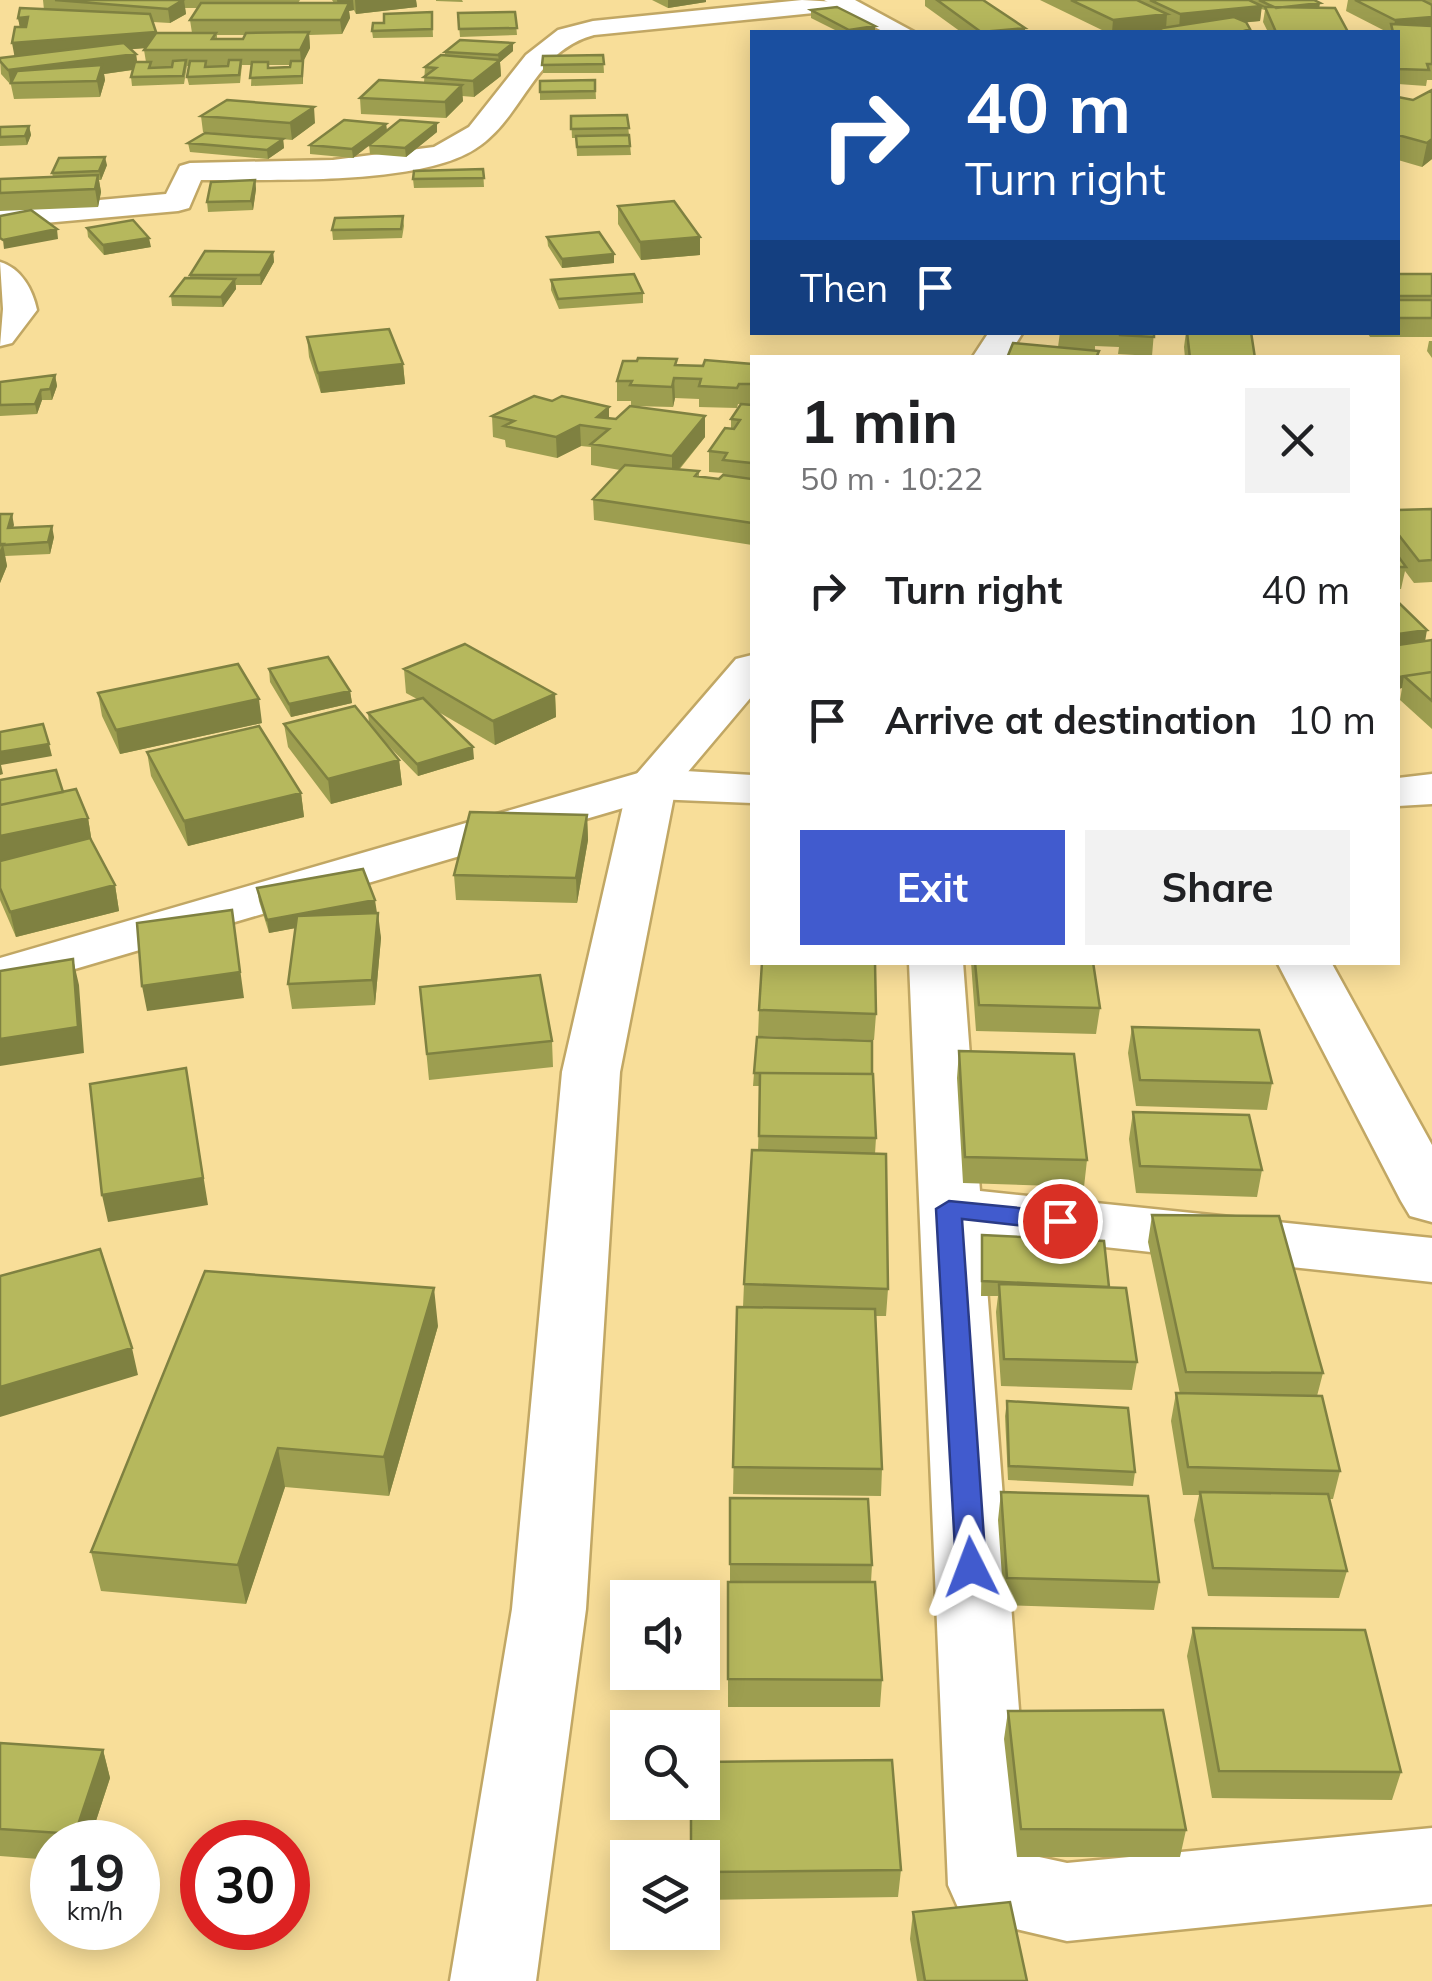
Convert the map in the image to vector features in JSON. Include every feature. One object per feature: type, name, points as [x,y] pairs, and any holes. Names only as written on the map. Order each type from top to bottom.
[{"type":"street","points":[[0,218],[178,202],[190,172],[420,162],[463,146],[501,109],[531,64],[563,38],[592,28],[840,2],[898,30]]},
{"type":"street","points":[[0,272],[17,293],[7,319]]},
{"type":"street","points":[[493,1981],[549,1610],[591,1072],[652,784],[750,670]]},
{"type":"street","points":[[0,976],[652,784],[750,789]]},
{"type":"street","points":[[1400,792],[1432,789]]},
{"type":"street","points":[[936,965],[990,1886],[1066,1902],[1432,1866]]},
{"type":"street","points":[[1306,965],[1432,1201]]},
{"type":"street","points":[[949,1209],[1432,1260]]},
{"type":"building","points":[[55,0],[183,0],[168,9]]},
{"type":"building","points":[[937,0],[983,0],[1025,28],[978,30]]},
{"type":"building","points":[[1071,0],[1137,0],[1167,14],[1113,20]]},
{"type":"building","points":[[1150,0],[1249,0],[1262,6],[1180,14]]},
{"type":"building","points":[[1259,0],[1314,0],[1320,3],[1276,8]]},
{"type":"building","points":[[1355,0],[1422,0],[1432,5],[1432,17],[1395,20]]},
{"type":"building","points":[[201,3],[349,3],[341,20],[190,20]]},
{"type":"building","points":[[837,7],[875,26],[849,30],[811,10]]},
{"type":"building","points":[[1265,7],[1335,8],[1347,30],[1275,30]]},
{"type":"building","points":[[20,8],[150,14],[156,32],[12,43],[15,27],[26,27],[28,17],[18,18]]},
{"type":"building","points":[[432,12],[432,29],[372,31],[373,23],[384,23],[384,14]]},
{"type":"building","points":[[515,12],[517,28],[459,29],[458,13]]},
{"type":"building","points":[[1234,17],[1246,22],[1250,29],[1159,30],[1156,29]]},
{"type":"building","points":[[1391,24],[1432,26],[1429,70],[1400,69],[1400,30],[1392,30]]},
{"type":"building","points":[[309,32],[300,50],[144,50],[156,33],[216,33],[212,39],[243,39],[246,33]]},
{"type":"building","points":[[460,40],[513,43],[498,55],[445,52]]},
{"type":"building","points":[[124,43],[136,54],[8,70],[0,61],[0,58]]},
{"type":"building","points":[[441,55],[500,60],[473,81],[424,77],[436,68],[425,67]]},
{"type":"building","points":[[603,55],[604,64],[542,65],[543,56]]},
{"type":"building","points":[[186,60],[183,76],[131,77],[135,62],[151,62],[149,68],[172,67],[173,61]]},
{"type":"building","points":[[229,60],[241,60],[239,75],[187,77],[190,61],[206,61],[205,67],[228,66]]},
{"type":"building","points":[[291,61],[303,61],[302,76],[250,78],[252,62],[268,62],[268,68],[290,67]]},
{"type":"building","points":[[102,65],[97,81],[11,83],[17,71]]},
{"type":"building","points":[[379,80],[462,85],[445,102],[360,98]]},
{"type":"building","points":[[595,80],[595,91],[540,92],[540,81]]},
{"type":"building","points":[[1432,90],[1432,139],[1427,143],[1400,136],[1400,97],[1413,100]]},
{"type":"building","points":[[227,100],[314,107],[290,123],[201,116]]},
{"type":"building","points":[[627,115],[629,128],[571,129],[571,116]]},
{"type":"building","points":[[344,120],[386,124],[352,149],[310,145]]},
{"type":"building","points":[[400,120],[437,123],[405,148],[369,145]]},
{"type":"building","points":[[29,126],[25,136],[0,137],[0,127]]},
{"type":"building","points":[[205,133],[283,139],[267,150],[188,143]]},
{"type":"building","points":[[629,135],[630,146],[577,147],[576,136]]},
{"type":"building","points":[[105,157],[99,171],[52,173],[59,158]]},
{"type":"building","points":[[483,169],[484,178],[413,179],[414,171]]},
{"type":"building","points":[[98,175],[95,189],[0,193],[0,179]]},
{"type":"building","points":[[255,180],[251,201],[207,202],[211,182]]},
{"type":"building","points":[[674,201],[700,237],[640,242],[618,206]]},
{"type":"building","points":[[31,210],[57,229],[0,238],[0,216]]},
{"type":"building","points":[[403,216],[401,229],[332,230],[335,218]]},
{"type":"building","points":[[133,220],[149,238],[103,245],[87,228]]},
{"type":"building","points":[[599,232],[614,254],[562,259],[547,237]]},
{"type":"building","points":[[205,251],[273,252],[260,275],[190,275]]},
{"type":"building","points":[[634,274],[643,293],[558,299],[551,280]]},
{"type":"building","points":[[1400,274],[1432,274],[1432,296],[1400,296]]},
{"type":"building","points":[[185,278],[235,279],[221,297],[171,296]]},
{"type":"building","points":[[1400,300],[1432,300],[1432,318],[1400,318]]},
{"type":"building","points":[[389,329],[403,364],[318,373],[307,337]]},
{"type":"building","points":[[1187,335],[1251,335],[1255,355],[1190,355]]},
{"type":"building","points":[[1013,343],[1099,351],[1097,355],[1008,355]]},
{"type":"building","points":[[677,359],[675,365],[703,366],[705,360],[750,364],[750,384],[739,384],[737,388],[699,386],[701,379],[674,378],[672,387],[617,381],[623,361]]},
{"type":"building","points":[[55,375],[50,389],[41,390],[35,404],[0,405],[0,382]]},
{"type":"building","points":[[534,396],[552,401],[562,396],[609,407],[597,417],[616,419],[630,406],[705,416],[672,456],[591,444],[609,429],[580,425],[556,437],[504,426],[514,421],[492,416]]},
{"type":"building","points":[[741,404],[750,405],[750,463],[723,460],[727,453],[709,451],[725,428],[734,429],[740,420],[731,419]]},
{"type":"building","points":[[625,465],[699,471],[695,476],[750,479],[750,523],[593,499]]},
{"type":"building","points":[[1432,509],[1432,560],[1419,561],[1400,537],[1400,510]]},
{"type":"building","points":[[0,514],[12,514],[8,528],[52,526],[48,542],[0,544]]},
{"type":"building","points":[[1400,604],[1427,630],[1400,634]]},
{"type":"building","points":[[1432,640],[1432,672],[1400,677],[1400,645]]},
{"type":"building","points":[[465,644],[555,694],[493,721],[404,669]]},
{"type":"building","points":[[328,657],[350,691],[289,704],[269,669]]},
{"type":"building","points":[[238,664],[259,699],[116,730],[98,693]]},
{"type":"building","points":[[1432,672],[1432,701],[1404,676]]},
{"type":"building","points":[[423,698],[473,747],[417,764],[368,713]]},
{"type":"building","points":[[355,706],[399,760],[328,779],[284,724]]},
{"type":"building","points":[[43,724],[49,744],[0,752],[0,732]]},
{"type":"building","points":[[259,726],[301,793],[184,821],[147,752]]},
{"type":"building","points":[[56,770],[63,792],[0,805],[0,780]]},
{"type":"building","points":[[76,789],[88,818],[0,836],[0,805]]},
{"type":"building","points":[[470,812],[587,815],[576,878],[454,875]]},
{"type":"building","points":[[90,838],[115,885],[10,912],[0,888],[0,861]]},
{"type":"building","points":[[363,869],[375,900],[267,920],[257,888]]},
{"type":"building","points":[[232,910],[240,972],[142,986],[137,923]]},
{"type":"building","points":[[378,913],[372,980],[288,984],[297,916]]},
{"type":"building","points":[[73,959],[78,1027],[0,1039],[0,971]]},
{"type":"building","points":[[762,965],[875,965],[876,1014],[759,1010]]},
{"type":"building","points":[[975,965],[1093,965],[1100,1008],[979,1005]]},
{"type":"building","points":[[540,975],[552,1041],[427,1054],[420,987]]},
{"type":"building","points":[[1132,1027],[1259,1030],[1272,1083],[1140,1080]]},
{"type":"building","points":[[757,1037],[872,1041],[872,1074],[754,1073]]},
{"type":"building","points":[[959,1051],[1074,1054],[1087,1160],[965,1157]]},
{"type":"building","points":[[186,1068],[203,1178],[102,1195],[90,1084]]},
{"type":"building","points":[[760,1073],[873,1074],[876,1138],[759,1136]]},
{"type":"building","points":[[1133,1112],[1249,1115],[1262,1170],[1140,1166]]},
{"type":"building","points":[[752,1150],[886,1154],[888,1289],[744,1284]]},
{"type":"building","points":[[1152,1215],[1279,1216],[1323,1373],[1186,1372]]},
{"type":"building","points":[[982,1235],[1104,1241],[1109,1287],[982,1281]]},
{"type":"building","points":[[100,1249],[132,1348],[0,1387],[0,1276]]},
{"type":"building","points":[[205,1271],[434,1288],[384,1457],[278,1448],[238,1565],[91,1552]]},
{"type":"building","points":[[999,1284],[1126,1288],[1137,1362],[1004,1359]]},
{"type":"building","points":[[737,1307],[875,1309],[882,1469],[733,1467]]},
{"type":"building","points":[[1176,1393],[1322,1396],[1340,1471],[1188,1467]]},
{"type":"building","points":[[1007,1401],[1128,1408],[1135,1472],[1009,1466]]},
{"type":"building","points":[[1001,1492],[1148,1496],[1159,1582],[1007,1578]]},
{"type":"building","points":[[1200,1492],[1328,1494],[1347,1571],[1213,1568]]},
{"type":"building","points":[[730,1498],[868,1499],[872,1565],[730,1564]]},
{"type":"building","points":[[728,1582],[875,1582],[882,1680],[728,1679]]},
{"type":"building","points":[[1193,1628],[1365,1630],[1401,1772],[1219,1771]]},
{"type":"building","points":[[1163,1710],[1186,1830],[1021,1829],[1008,1711]]},
{"type":"building","points":[[0,1743],[103,1750],[80,1820],[30,1820],[30,1831],[0,1829]]},
{"type":"building","points":[[892,1760],[901,1870],[720,1872],[720,1840],[691,1840],[691,1820],[720,1820],[720,1762]]},
{"type":"building","points":[[1010,1902],[1027,1981],[925,1981],[913,1912]]},
{"type":"route","points":[[971,1567],[949,1209],[1060,1221]]}]
